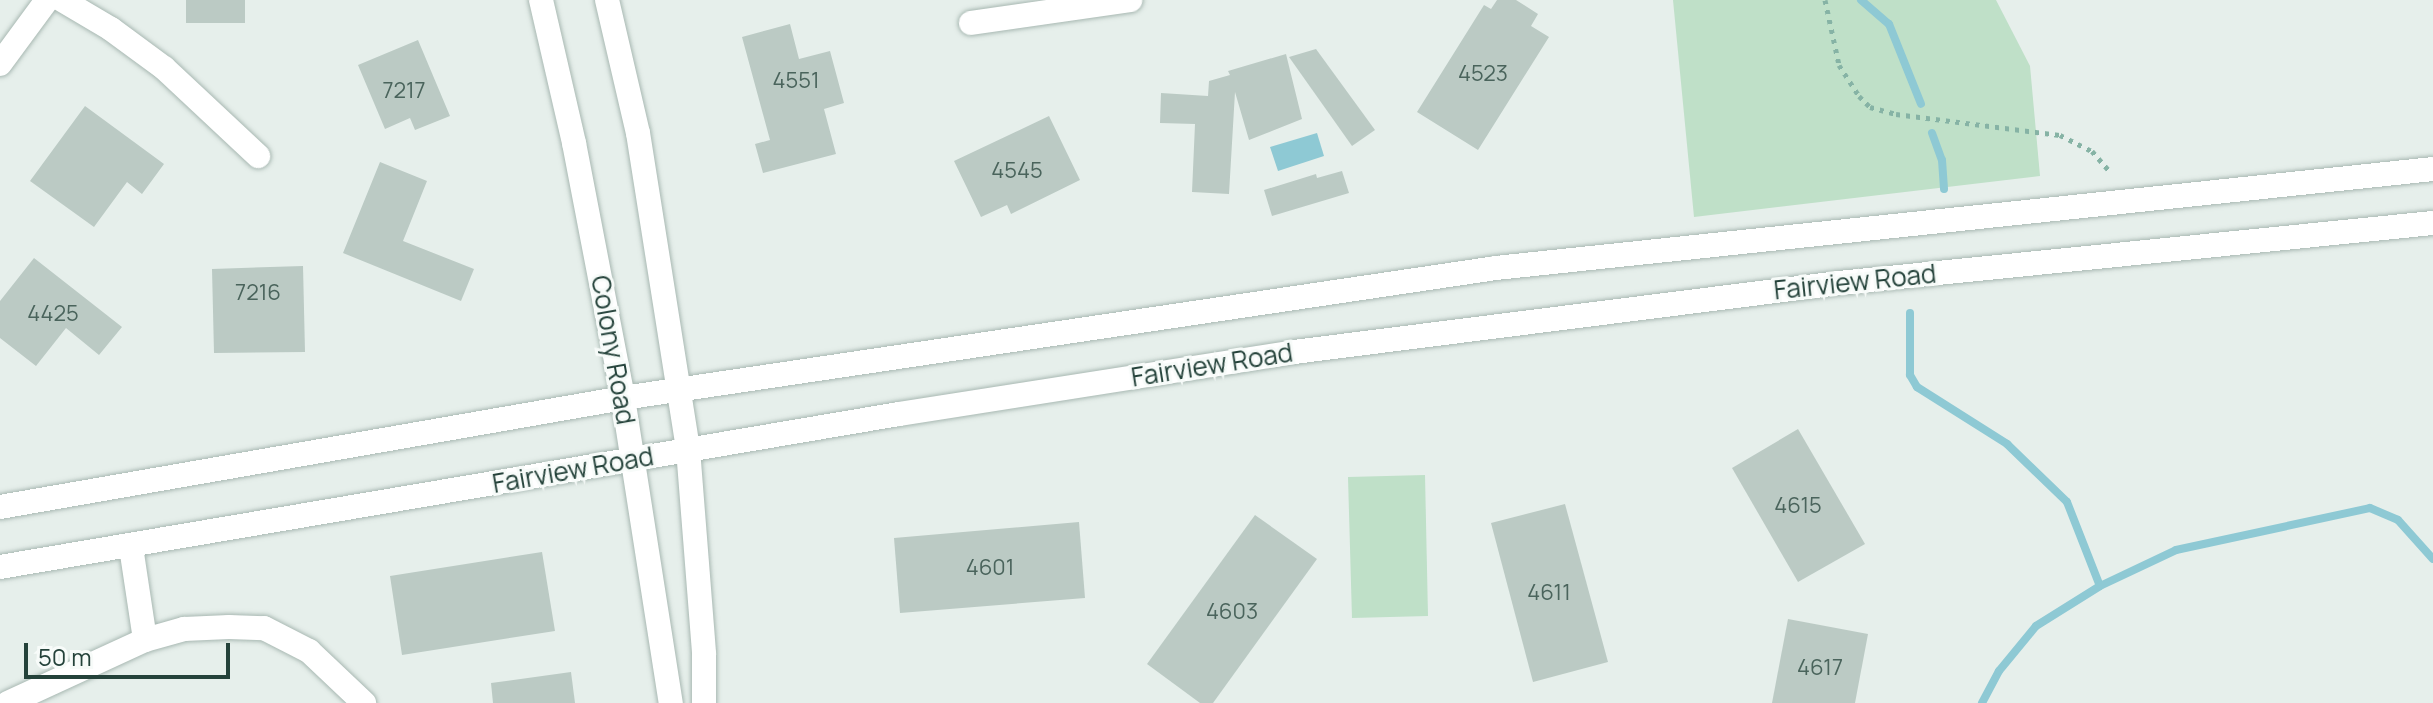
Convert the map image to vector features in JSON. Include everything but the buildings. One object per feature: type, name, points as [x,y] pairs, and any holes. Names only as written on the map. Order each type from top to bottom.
[{"type":"main road","points":[[0,64],[47,0]]},
{"type":"main road","points":[[62,0],[111,29],[164,68],[258,156]]},
{"type":"main road","name":"Colony Road","points":[[541,0],[574,143],[623,398],[671,703]]},
{"type":"main road","points":[[607,0],[638,133],[688,449],[704,654],[704,703]]},
{"type":"main road","points":[[971,23],[1130,0]]},
{"type":"main road","name":"Fairview Road","points":[[0,507],[623,398],[1496,268],[2433,169]]},
{"type":"main road","name":"Fairview Road","points":[[0,567],[131,547],[688,449],[1278,354],[1839,283],[2433,223]]},
{"type":"main road","points":[[131,547],[145,640]]},
{"type":"main road","points":[[8,703],[145,640],[184,629],[264,628],[309,651],[364,703]]},
{"type":"path","points":[[1825,0],[1839,65],[1870,107],[1896,114],[2060,135],[2092,151],[2111,173]]},
{"type":"green space","points":[[1673,0],[1996,0],[2030,66],[2040,176],[1694,217]]},
{"type":"green space","points":[[1425,475],[1428,616],[1352,618],[1348,477]]},
{"type":"water","points":[[1317,133],[1324,156],[1278,171],[1270,147]]},
{"type":"waterway","points":[[1861,0],[1889,24],[1921,104]]},
{"type":"waterway","points":[[1932,133],[1942,160],[1944,189]]},
{"type":"waterway","points":[[1910,313],[1910,375],[1917,387],[2007,444],[2067,502],[2100,586]]},
{"type":"waterway","points":[[1982,703],[1999,671],[2036,626],[2100,586],[2176,550],[2370,508],[2398,520],[2433,559]]}]
